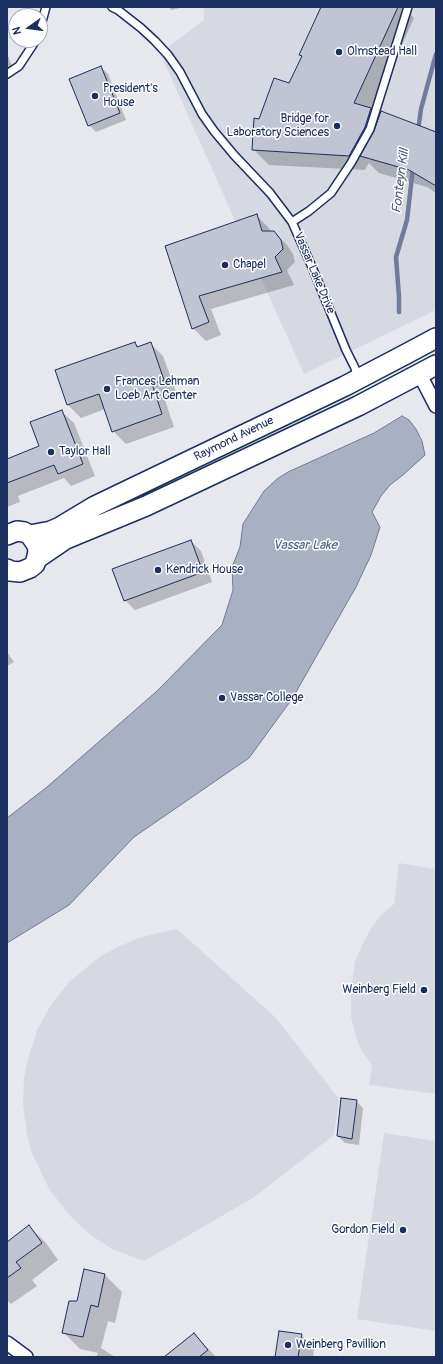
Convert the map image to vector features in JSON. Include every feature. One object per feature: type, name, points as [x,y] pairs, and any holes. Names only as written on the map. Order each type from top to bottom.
[{"type":"main road","name":"Raymond Avenue","points":[[8,571],[25,571],[35,564],[38,558],[66,539],[146,506],[248,432],[358,379],[436,338]]},
{"type":"main road","name":"Raymond Avenue","points":[[9,532],[24,532],[30,536],[51,531],[95,506],[192,472],[358,406],[436,364]]},
{"type":"main road","points":[[30,536],[37,546],[38,558]]},
{"type":"street","points":[[419,373],[436,406]]},
{"type":"street","points":[[7,1343],[26,1357]]},
{"type":"lane","points":[[112,7],[141,28],[168,56],[180,72],[202,114],[214,131],[234,155],[265,187],[292,222]]},
{"type":"lane","name":"Vassar Lake Drive","points":[[358,379],[355,368],[292,222],[309,211],[331,193],[351,163],[370,129],[408,7]]},
{"type":"lane","points":[[7,74],[19,66],[31,48]]},
{"type":"shaded area","name":"Vassar College","points":[[7,7],[436,7],[436,1357],[7,1357]]},
{"type":"shaded area","points":[[204,7],[436,7],[436,310],[304,374],[160,53],[204,20]]},
{"type":"shaded area","points":[[399,863],[436,869],[436,1094],[369,1085],[372,1065],[358,1043],[351,1017],[351,990],[355,962],[370,930],[380,916],[394,904]]},
{"type":"shaded area","points":[[177,929],[276,1018],[339,1099],[334,1135],[253,1198],[144,1261],[112,1249],[92,1236],[72,1218],[49,1189],[32,1153],[27,1134],[23,1104],[24,1078],[29,1055],[38,1028],[51,1005],[70,981],[101,956],[118,947],[141,937]]},
{"type":"shaded area","name":"Gordon Field","points":[[384,1133],[436,1141],[436,1331],[357,1319]]},
{"type":"water","name":"Vassar Lake","points":[[402,416],[409,420],[416,429],[422,441],[425,455],[390,485],[381,496],[372,512],[380,527],[371,555],[356,587],[292,699],[249,758],[134,837],[69,905],[7,943],[7,818],[47,787],[157,691],[222,625],[233,590],[232,567],[240,547],[243,524],[264,491],[277,479],[288,472],[374,433]]},
{"type":"building","points":[[321,7],[398,7],[354,103],[371,108],[365,127],[349,156],[252,150],[254,118],[259,119],[274,78],[289,83],[302,56],[299,55]]},
{"type":"building","name":"President's House","points":[[101,66],[120,113],[88,126],[69,79]]},
{"type":"building","points":[[381,111],[436,132],[436,186],[409,170],[360,156],[374,131]]},
{"type":"building","name":"Chapel","points":[[257,214],[262,231],[274,231],[281,240],[283,249],[275,257],[282,272],[199,296],[209,322],[192,329],[165,246]]},
{"type":"building","name":"Frances Lehman Loeb Art Center","points":[[135,342],[137,347],[151,342],[164,380],[152,384],[162,414],[112,432],[99,394],[67,405],[55,370]]},
{"type":"building","name":"Taylor Hall","points":[[62,410],[83,464],[58,474],[54,465],[7,483],[7,459],[39,446],[30,422]]},
{"type":"building","name":"Kendrick House","points":[[191,540],[203,572],[124,601],[112,569]]},
{"type":"building","points":[[341,1098],[357,1100],[352,1139],[337,1136]]},
{"type":"building","points":[[29,1225],[42,1243],[16,1262],[21,1268],[7,1278],[7,1242]]},
{"type":"building","points":[[84,1269],[105,1274],[98,1307],[91,1305],[83,1337],[62,1333],[69,1301],[77,1301]]},
{"type":"building","name":"Weinberg Pavillion","points":[[279,1331],[302,1334],[298,1357],[275,1357]]},
{"type":"building","points":[[194,1333],[208,1350],[199,1357],[164,1357]]},
{"type":"waterway","name":"Fonteyn Kill","points":[[418,131],[421,109],[436,54]]},
{"type":"waterway","name":"Fonteyn Kill","points":[[399,312],[396,257],[407,220],[413,168]]},
{"type":"place","name":"Olmstead Hall","points":[[339,52]]},
{"type":"place","name":"President's House","points":[[95,96]]},
{"type":"place","name":"Bridge for Laboratory Sciences","points":[[337,126]]},
{"type":"place","name":"Chapel","points":[[225,265]]},
{"type":"place","name":"Frances Lehman Loeb Art Center","points":[[107,389]]},
{"type":"place","name":"Taylor Hall","points":[[51,452]]},
{"type":"place","name":"Kendrick House","points":[[158,570]]},
{"type":"place","name":"Vassar College","points":[[222,698]]},
{"type":"place","name":"Weinberg Field","points":[[424,990]]},
{"type":"place","name":"Gordon Field","points":[[403,1230]]},
{"type":"place","name":"Weinberg Pavillion","points":[[288,1345]]}]
